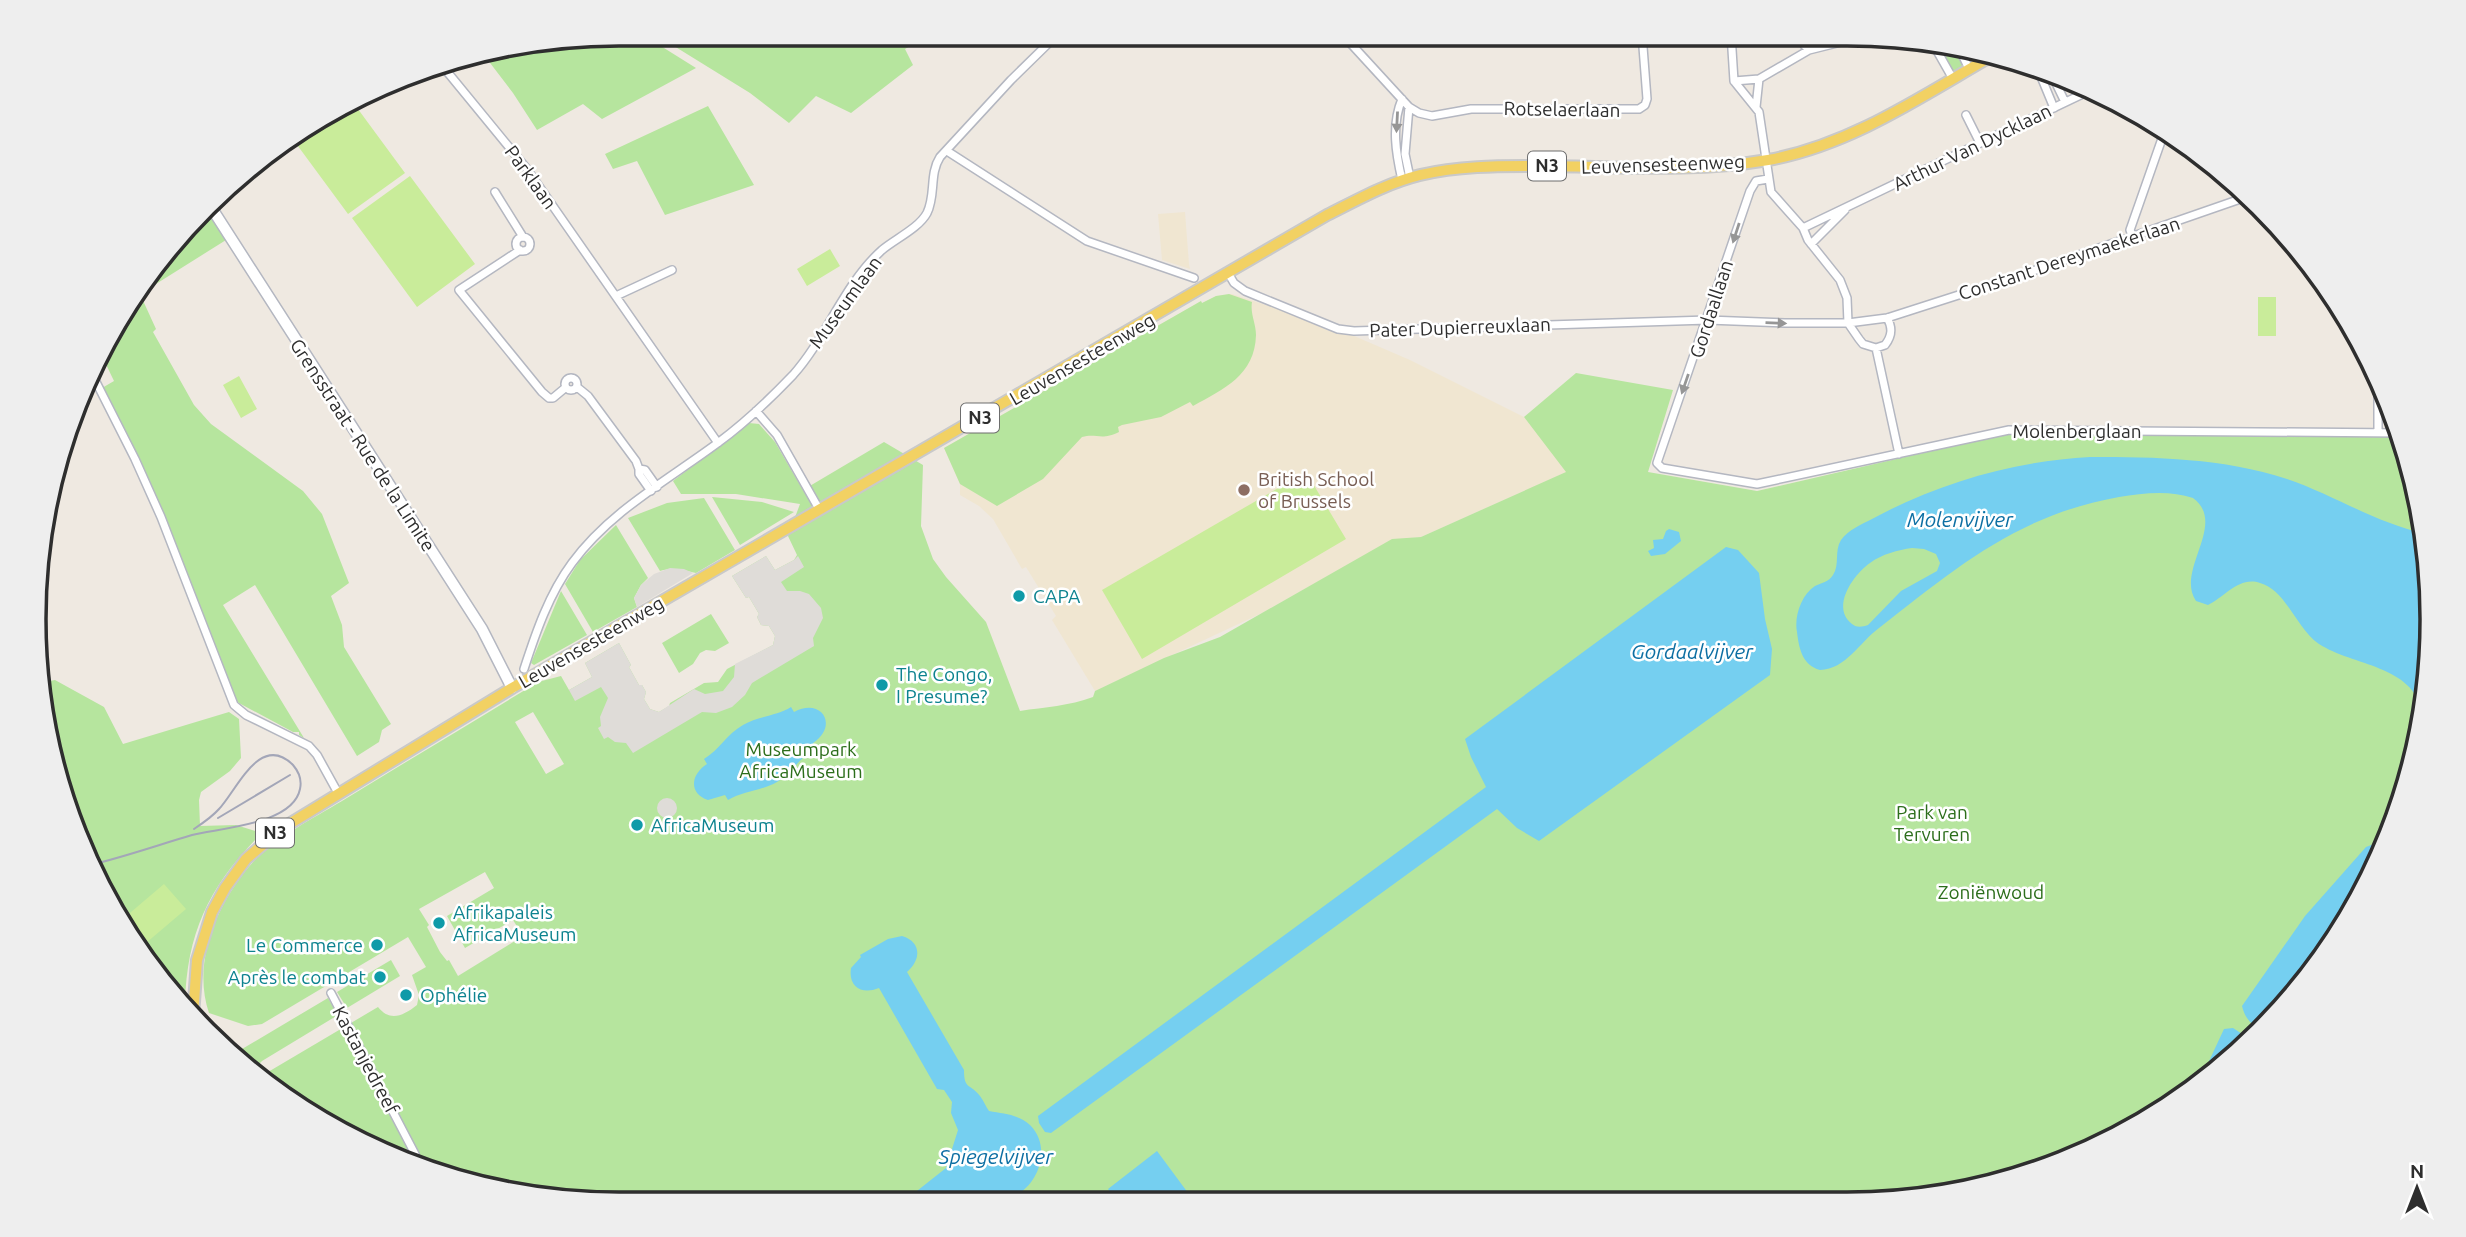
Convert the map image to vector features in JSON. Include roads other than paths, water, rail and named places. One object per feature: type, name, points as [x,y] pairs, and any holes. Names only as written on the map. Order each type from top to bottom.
[{"type":"main road","name":"Leuvensesteenweg","points":[[193,1001],[197,960],[205,930],[221,895],[256,849],[281,829],[512,688],[1327,215],[1406,179],[1464,167],[1689,166],[1766,160],[1804,151],[1847,135],[1981,62]]},
{"type":"main road","name":"Leuvensesteenweg","points":[[194,986],[197,1006]]},
{"type":"street","name":"Museumlaan","points":[[524,669],[548,604],[572,563],[607,524],[718,443],[756,411],[795,372],[858,278],[881,251],[925,216],[930,203],[935,164],[1046,46]]},
{"type":"street","points":[[1353,46],[1409,107],[1406,179]]},
{"type":"street","name":"Rotselaerlaan","points":[[1409,107],[1432,117],[1471,109],[1639,109],[1645,106],[1647,99],[1643,46]]},
{"type":"street","points":[[1732,46],[1734,81],[1756,107],[1761,120],[1771,192],[1803,228],[1811,244],[1840,280],[1847,298],[1849,323],[1863,344],[1876,348],[1885,345],[1892,326],[1888,317]]},
{"type":"street","points":[[1805,46],[1810,50]]},
{"type":"street","points":[[1734,81],[1759,79],[1810,50],[1828,46]]},
{"type":"street","points":[[1939,53],[1953,79]]},
{"type":"street","points":[[1964,58],[1969,69]]},
{"type":"street","name":"Parklaan","points":[[447,72],[527,169],[718,443]]},
{"type":"street","points":[[1756,107],[1759,79]]},
{"type":"street","points":[[2042,80],[2054,108]]},
{"type":"street","points":[[2057,85],[2066,102]]},
{"type":"street","name":"Arthur Van Dycklaan","points":[[1803,228],[2080,95]]},
{"type":"street","points":[[1402,99],[1396,119],[1398,161],[1406,179]]},
{"type":"street","points":[[1966,115],[1980,143]]},
{"type":"street","points":[[2133,238],[2130,230],[2162,139]]},
{"type":"street","points":[[947,151],[1087,242],[1194,278]]},
{"type":"street","name":"Gordaallaan","points":[[1658,466],[1749,191],[1756,181],[1768,178]]},
{"type":"street","points":[[495,192],[523,233],[523,237],[517,242],[520,250],[459,290],[549,398],[553,398],[565,388],[569,378],[576,380],[577,387],[588,396],[639,469],[639,474],[654,489]]},
{"type":"street","name":"Constant Dereymaekerlaan","points":[[1849,323],[1888,317],[2133,238],[2239,201]]},
{"type":"street","name":"Arthur Van Dycklaan","points":[[1811,244],[1850,205]]},
{"type":"street","name":"Grensstraat - Rue de la Limite","points":[[214,212],[482,629],[512,688]]},
{"type":"street","points":[[616,296],[672,270]]},
{"type":"street","name":"Pater Dupierreuxlaan","points":[[1228,273],[1234,283],[1245,291],[1338,328],[1354,331],[1708,320],[1849,323]]},
{"type":"street","points":[[1876,348],[1899,454]]},
{"type":"street","points":[[97,383],[161,517],[233,705],[246,715],[309,746],[338,793]]},
{"type":"street","points":[[2378,402],[2378,433]]},
{"type":"street","points":[[756,411],[777,435],[819,509]]},
{"type":"street","name":"Molenberglaan","points":[[1658,466],[1727,481],[1757,484],[2009,430],[2390,433]]},
{"type":"street","name":"Kastanjedreef","points":[[331,993],[415,1154]]},
{"type":"water","name":"Molenvijver","points":[[2090,457],[2164,458],[2238,467],[2287,479],[2372,516],[2413,531],[2421,618],[2416,695],[2394,676],[2319,644],[2277,593],[2260,583],[2245,582],[2208,605],[2196,601],[2191,589],[2195,562],[2204,534],[2202,509],[2193,498],[2166,493],[2147,493],[2083,505],[2019,530],[1990,546],[1935,584],[1837,665],[1820,670],[1805,660],[1800,650],[1796,626],[1798,613],[1810,590],[1833,575],[1839,544],[1847,533],[1923,495],[1978,476],[2034,463]],"holes":[[[1912,548],[1936,554],[1940,563],[1937,571],[1901,591],[1868,625],[1856,626],[1846,617],[1844,600],[1851,583],[1875,560]]]},
{"type":"water","points":[[1669,529],[1679,532],[1681,541],[1665,554],[1651,556],[1648,551],[1654,548],[1653,540],[1663,539]]},
{"type":"water","name":"Gordaalvijver","points":[[1726,547],[1738,550],[1759,573],[1772,649],[1770,675],[1539,841],[1517,828],[1497,809],[1051,1133],[1045,1132],[1038,1116],[1486,787],[1465,739]]},
{"type":"water","points":[[791,707],[794,712],[804,708],[819,711],[826,722],[821,736],[813,743],[815,748],[787,774],[771,785],[728,800],[725,795],[708,800],[697,793],[695,778],[707,764],[704,759],[732,733],[749,722]]},
{"type":"water","points":[[2374,844],[2344,905],[2324,937],[2252,1024],[2242,1006],[2305,916],[2366,847]]},
{"type":"water","name":"Spiegelvijver","points":[[902,936],[916,947],[917,957],[907,972],[964,1070],[966,1084],[980,1096],[989,1111],[1021,1119],[1037,1134],[1041,1145],[1039,1166],[1035,1176],[1022,1192],[916,1192],[946,1168],[958,1130],[951,1113],[952,1102],[944,1090],[937,1089],[879,988],[862,990],[854,985],[852,980],[851,968],[860,955],[888,939]]},
{"type":"water","points":[[2233,1028],[2242,1034],[2208,1063],[2224,1029]]},
{"type":"water","points":[[1157,1151],[1187,1192],[1110,1192],[1108,1189]]},
{"type":"tram line","points":[[100,862],[192,835],[270,818],[294,801],[301,786],[297,770],[281,757],[270,755],[260,759],[216,812],[194,829]]},
{"type":"tram line","points":[[218,818],[290,775]]},
{"type":"place","name":"British School of Brussels","points":[[1244,490]]},
{"type":"place","name":"CAPA","points":[[1019,596]]},
{"type":"place","name":"The Congo, I Presume?","points":[[882,685]]},
{"type":"place","name":"AfricaMuseum","points":[[637,825]]},
{"type":"place","name":"Afrikapaleis AfricaMuseum","points":[[439,923]]},
{"type":"place","name":"Le Commerce","points":[[377,945]]},
{"type":"place","name":"Après le combat","points":[[380,977]]},
{"type":"place","name":"Ophélie","points":[[406,995]]},
{"type":"park label","name":"Museumpark AfricaMuseum","points":[[801,760]]},
{"type":"park label","name":"Park van Tervuren","points":[[1932,823]]},
{"type":"park label","name":"Zoniënwoud","points":[[1991,892]]}]
